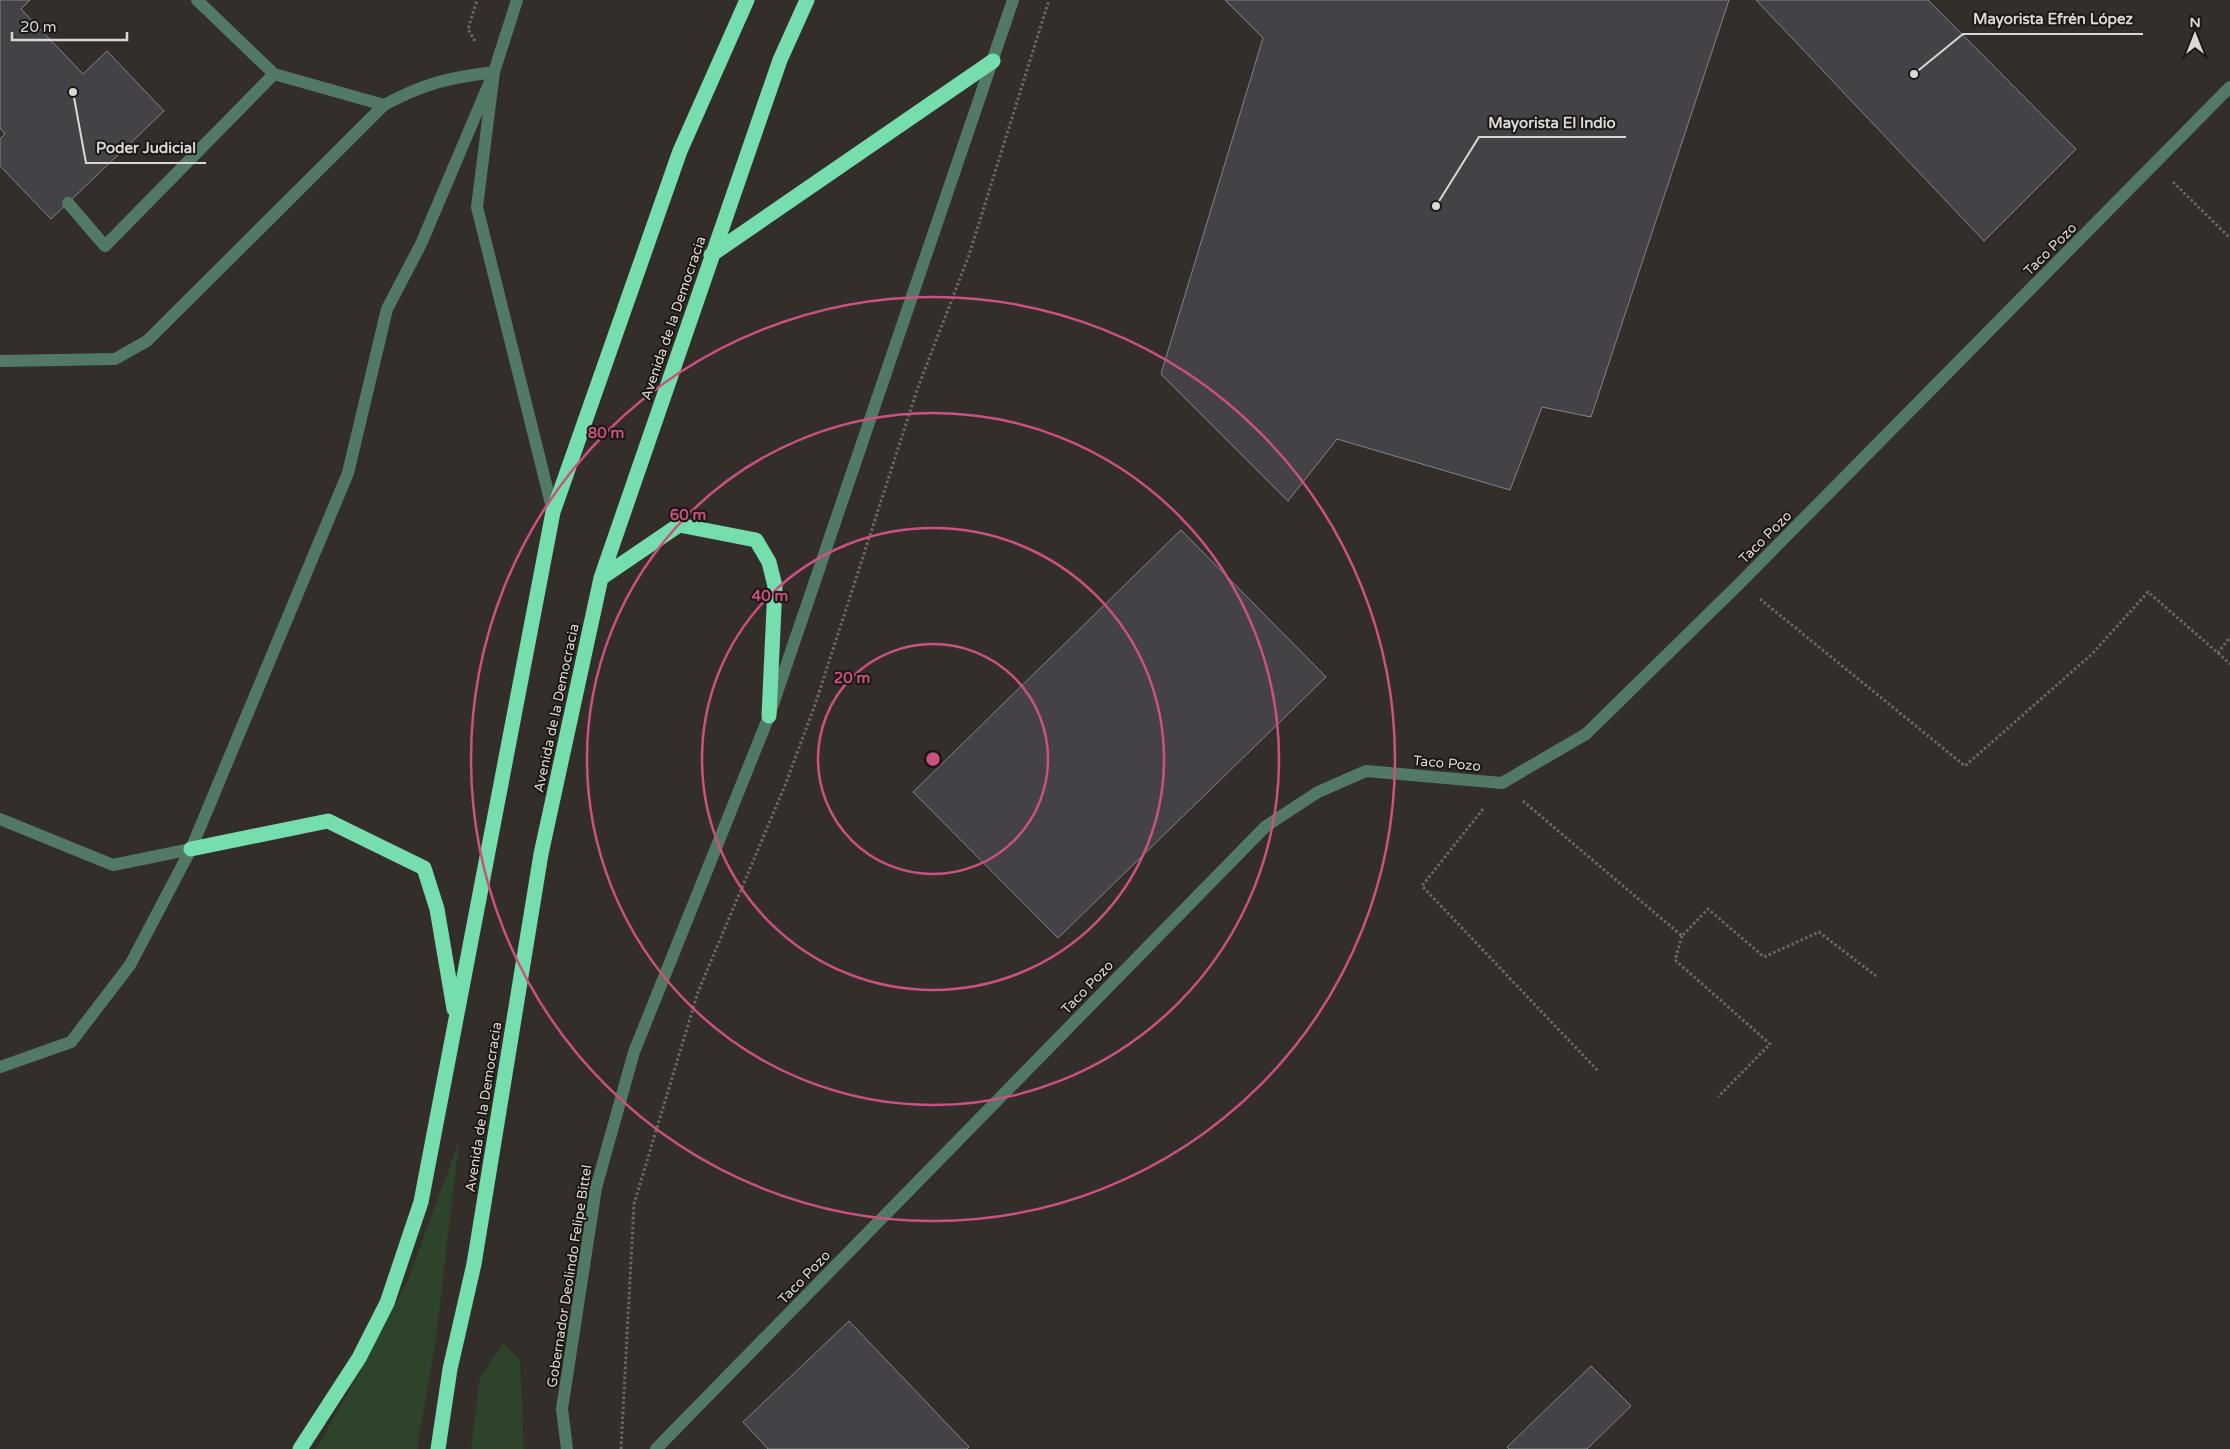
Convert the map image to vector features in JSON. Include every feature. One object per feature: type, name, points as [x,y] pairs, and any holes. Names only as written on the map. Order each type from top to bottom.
[{"type":"highway","points":[[300,1449],[359,1358],[387,1303],[421,1202],[553,512],[680,151],[747,0]]},
{"type":"highway","name":"Avenida de la Democracia","points":[[438,1449],[450,1369],[474,1264],[541,854],[601,578],[711,255],[780,60],[807,0]]},
{"type":"highway","points":[[711,255],[992,61]]},
{"type":"highway","points":[[601,578],[679,525],[756,540],[769,562],[774,586],[769,716]]},
{"type":"highway","points":[[191,849],[328,820],[424,868],[437,909],[456,1021]]},
{"type":"street","points":[[196,0],[274,74],[384,105]]},
{"type":"street","points":[[0,1067],[71,1042],[130,965],[191,849],[348,473],[387,309],[421,244],[494,72],[517,0]]},
{"type":"street","points":[[992,61],[1013,0]]},
{"type":"street","name":"Gobernador Deolindo Felipe Bittel","points":[[567,1449],[562,1409],[596,1188],[634,1052],[769,716],[992,61]]},
{"type":"street","points":[[0,361],[115,359],[147,342],[384,105],[416,88],[432,83],[449,78],[494,72]]},
{"type":"street","points":[[494,72],[477,207],[553,512]]},
{"type":"street","points":[[68,203],[105,246],[274,74]]},
{"type":"street","name":"Taco Pozo","points":[[656,1449],[1266,826],[1318,792],[1366,771],[1502,783],[1586,734],[1740,583],[2230,87]]},
{"type":"street","points":[[0,819],[113,865],[191,849]]},
{"type":"path","points":[[621,1449],[634,1204],[698,992],[786,783],[816,702],[917,390],[969,254],[1048,0]]},
{"type":"path","points":[[2155,164],[2230,238]]},
{"type":"path","points":[[1740,583],[1965,766],[2092,654],[2148,592],[2230,664]]},
{"type":"path","points":[[2218,653],[2230,637]]},
{"type":"path","points":[[1599,1072],[1422,886],[1502,783],[1682,936]]},
{"type":"path","points":[[1718,1097],[1770,1044],[1675,960],[1682,936],[1708,909],[1764,957],[1819,932],[1876,976]]},
{"type":"green space","points":[[459,1141],[436,1338],[417,1449],[316,1449],[365,1363],[408,1280]]},
{"type":"green space","points":[[503,1343],[520,1360],[524,1449],[471,1449],[480,1377]]},
{"type":"building","points":[[0,0],[30,0],[21,9],[83,74],[107,51],[164,111],[51,219],[0,166],[0,139],[5,134],[0,128]]},
{"type":"building","points":[[1225,0],[1729,0],[1591,417],[1542,407],[1510,490],[1337,439],[1288,501],[1161,374],[1263,38]]},
{"type":"building","points":[[1756,0],[1928,0],[2076,149],[1984,241]]},
{"type":"building","points":[[1181,530],[1326,677],[1058,938],[913,792]]},
{"type":"building","points":[[849,1321],[969,1447],[967,1449],[768,1449],[743,1422]]},
{"type":"building","points":[[1591,1366],[1631,1406],[1587,1449],[1509,1449],[1507,1447]]},
{"type":"place","name":"Mayorista Efrén López","points":[[1914,74]]},
{"type":"place","name":"Poder Judicial","points":[[73,92]]},
{"type":"place","name":"Mayorista El Indio","points":[[1436,206]]}]
